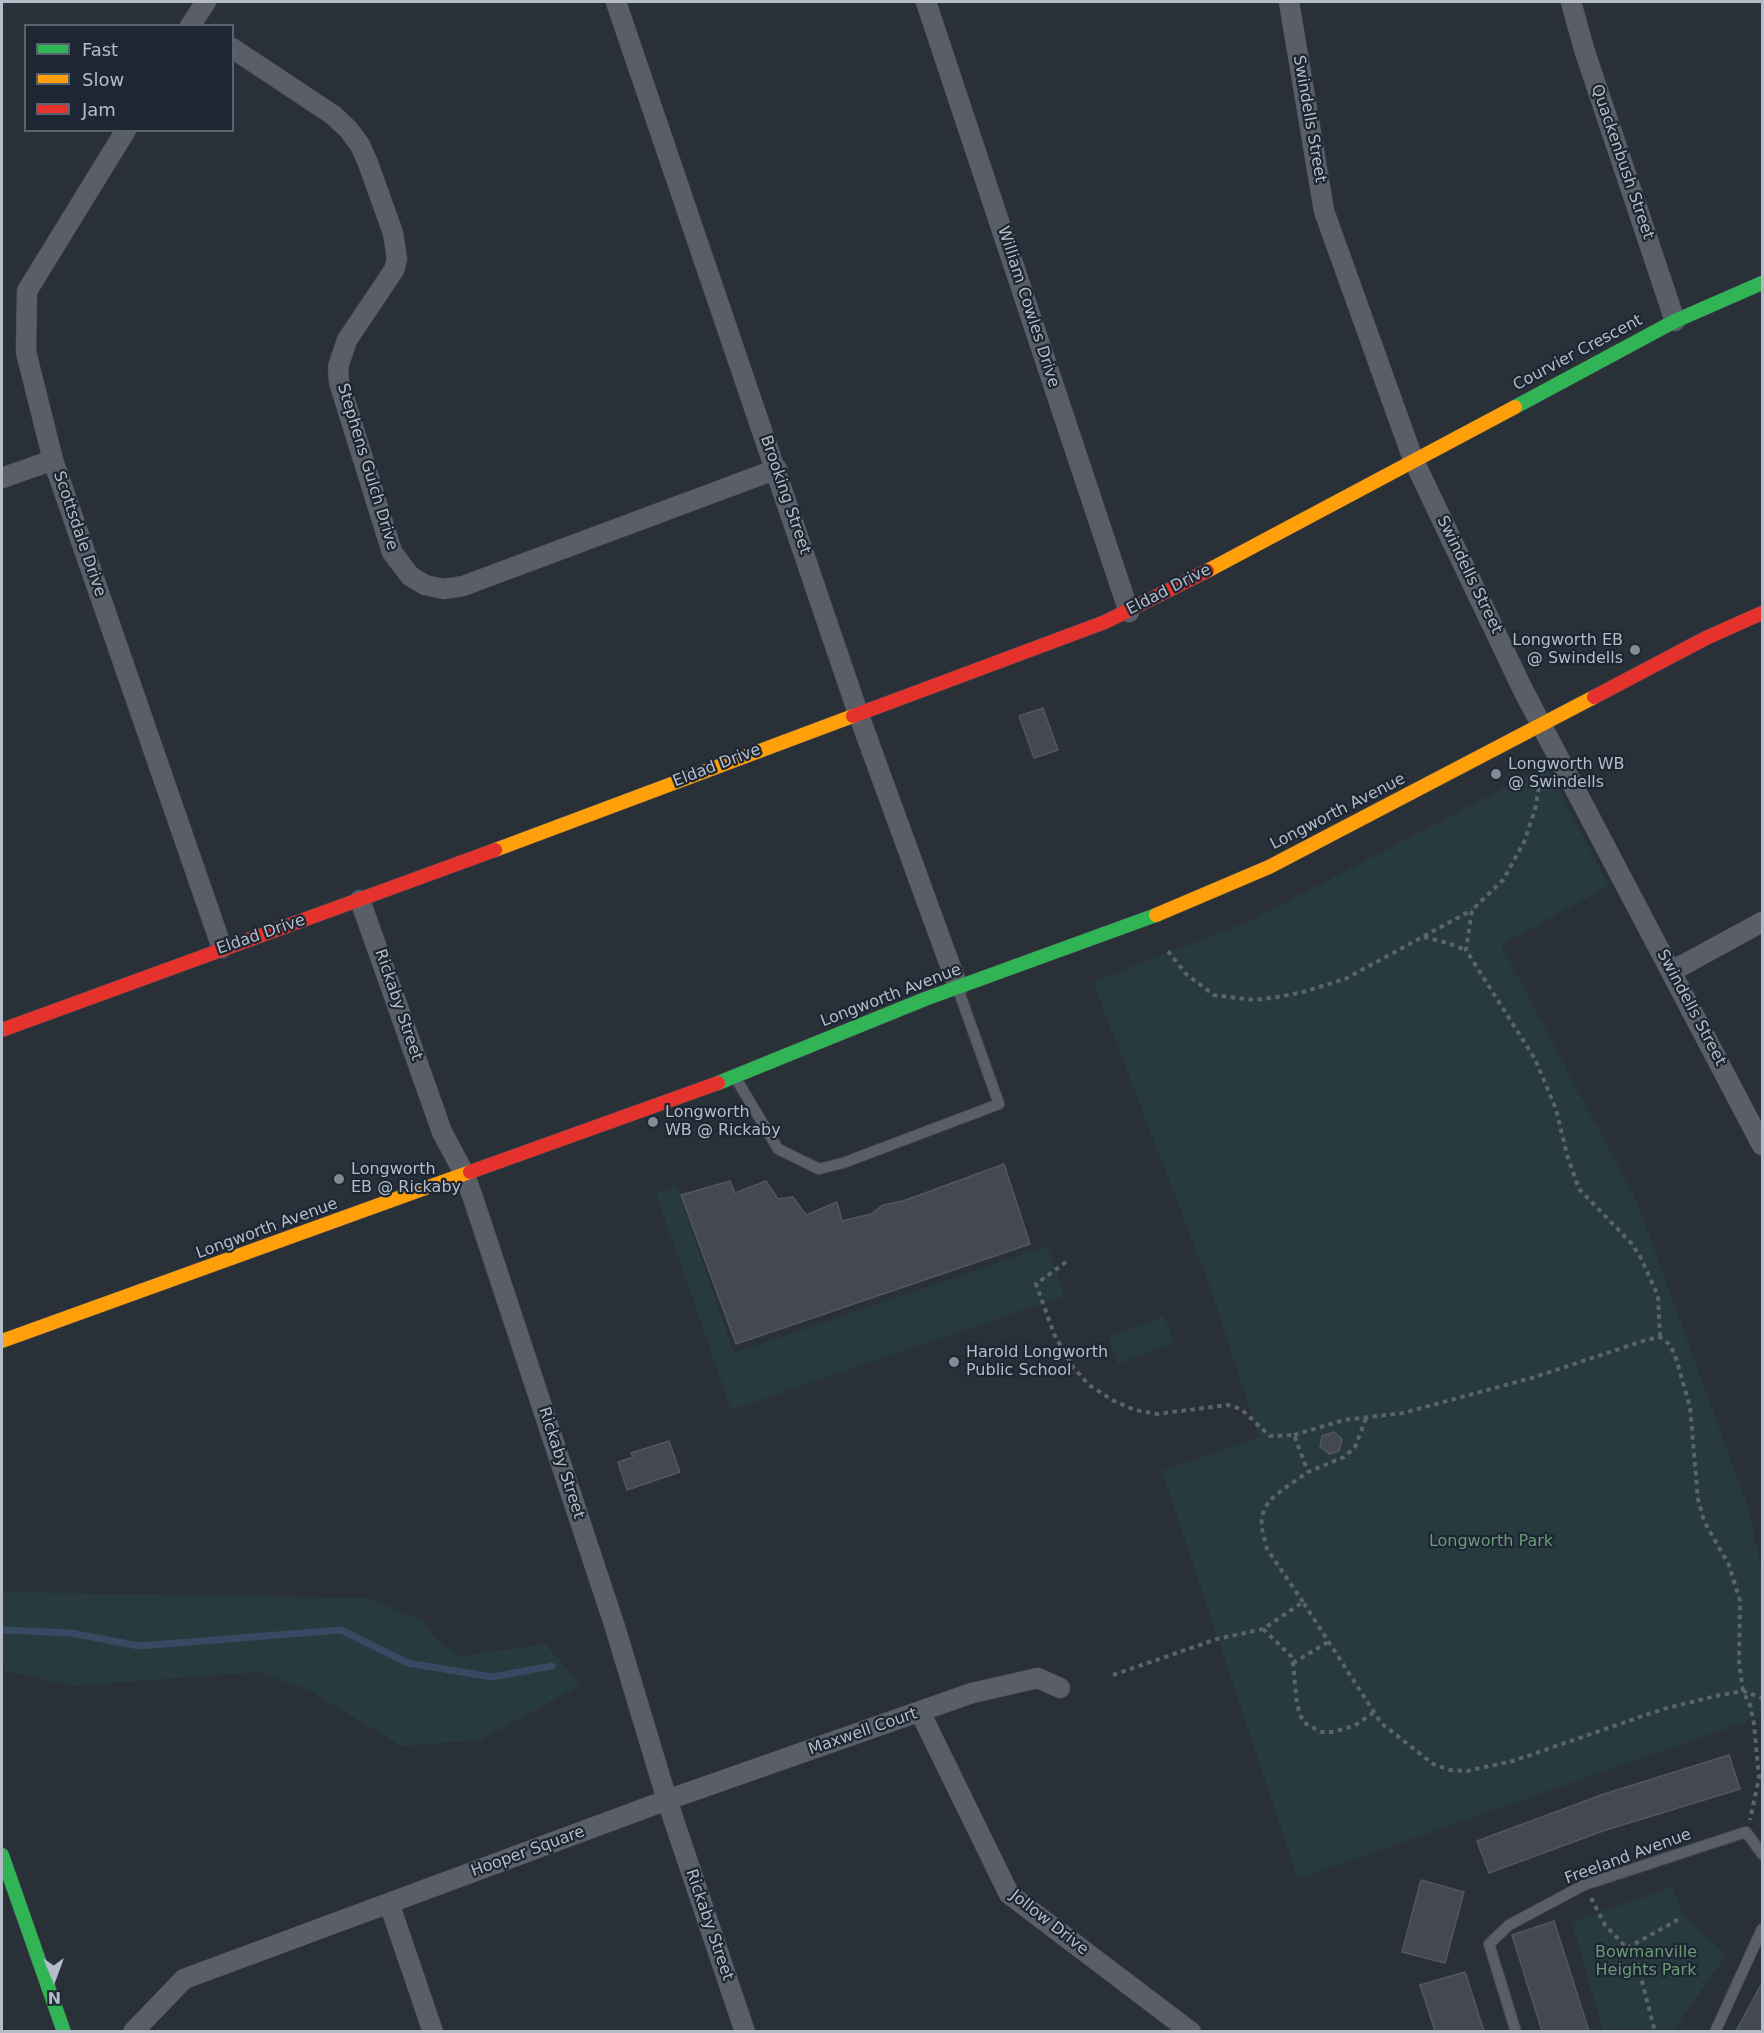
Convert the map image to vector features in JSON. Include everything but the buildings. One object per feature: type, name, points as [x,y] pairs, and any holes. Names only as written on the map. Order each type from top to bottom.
[{"type":"street","points":[[193,24],[206,2]]},
{"type":"street","name":"Brooking Street","points":[[616,2],[777,469],[858,713],[958,987]]},
{"type":"street","name":"William Cowles Drive","points":[[926,2],[1129,612]]},
{"type":"street","name":"Swindells Street","points":[[1288,2],[1324,211],[1413,459],[1541,724],[1762,1145]]},
{"type":"street","name":"Quackenbush Street","points":[[1571,2],[1584,49],[1675,321]]},
{"type":"street","name":"Stephens Gulch Drive","points":[[234,49],[333,115],[348,129],[360,145],[368,163],[393,233],[397,259],[394,270],[347,340],[340,355],[339,375],[392,552],[410,576],[425,585],[444,589],[463,586],[777,469]]},
{"type":"street","name":"Scottsdale Drive","points":[[125,132],[27,291],[26,352],[53,460],[222,948]]},
{"type":"street","name":"Courvier Crescent","points":[[1413,459],[1675,321],[1762,283]]},
{"type":"street","name":"Eldad Drive","points":[[2,1030],[1074,635],[1129,612],[1413,459]]},
{"type":"street","points":[[2,478],[53,460]]},
{"type":"street","name":"Longworth Avenue","points":[[2,1341],[735,1077],[958,987],[1164,912],[1269,867],[1706,638],[1762,613]]},
{"type":"street","name":"Rickaby Street","points":[[360,900],[442,1132],[465,1175],[615,1627],[667,1800],[745,2031]]},
{"type":"street","points":[[1672,971],[1762,922]]},
{"type":"street","name":"Maxwell Court","points":[[667,1800],[972,1693],[1038,1678],[1060,1688]]},
{"type":"street","name":"Jollow Drive","points":[[920,1712],[1009,1894],[1191,2031]]},
{"type":"street","name":"Hooper Square","points":[[133,2031],[184,1978],[667,1800]]},
{"type":"street","points":[[2,1855],[64,2031]]},
{"type":"street","points":[[389,1903],[433,2031]]},
{"type":"lane","points":[[735,1077],[778,1149],[819,1169],[843,1163],[999,1104],[958,987]]},
{"type":"lane","points":[[1746,1832],[1762,1854]]},
{"type":"lane","name":"Freeland Avenue","points":[[1516,2031],[1489,1944],[1509,1925],[1584,1885],[1746,1832]]},
{"type":"lane","points":[[1715,2031],[1762,1929]]},
{"type":"path","points":[[1168,951],[1185,974],[1214,995],[1254,1000],[1302,992],[1335,982],[1472,910],[1503,880],[1516,861],[1535,810],[1543,764]]},
{"type":"path","points":[[1466,950],[1472,910]]},
{"type":"path","points":[[1423,937],[1466,950],[1535,1059],[1556,1109],[1567,1155],[1579,1189],[1632,1244],[1658,1296],[1660,1337],[1669,1344],[1676,1355],[1690,1407],[1698,1499],[1704,1521],[1735,1579],[1740,1601],[1739,1662],[1743,1691],[1750,1705],[1754,1724],[1759,1778],[1746,1832]]},
{"type":"path","points":[[1066,1262],[1036,1284],[1054,1334],[1073,1367],[1089,1385],[1114,1401],[1135,1410],[1157,1414],[1227,1405],[1241,1409],[1270,1436],[1294,1435],[1344,1420],[1403,1413],[1535,1377],[1660,1337]]},
{"type":"path","points":[[1366,1418],[1355,1447],[1344,1457],[1308,1472],[1269,1501],[1261,1525],[1267,1549],[1373,1713],[1433,1764],[1450,1770],[1467,1771],[1513,1761],[1663,1709],[1743,1691],[1762,1698]]},
{"type":"path","points":[[1294,1435],[1308,1472]]},
{"type":"path","points":[[1113,1675],[1217,1639],[1263,1629],[1303,1602]]},
{"type":"path","points":[[1263,1629],[1290,1656],[1293,1663],[1299,1716],[1312,1729],[1321,1732],[1342,1731],[1373,1713]]},
{"type":"path","points":[[1293,1663],[1328,1642]]},
{"type":"path","points":[[1584,1885],[1605,1925],[1636,1958],[1655,2031]]},
{"type":"path","points":[[1627,1948],[1681,1918]]},
{"type":"green space","name":"Longworth Park","points":[[1546,766],[1609,886],[1501,945],[1637,1202],[1746,1502],[1762,1568],[1762,1716],[1298,1879],[1162,1471],[1259,1437],[1210,1287],[1093,982],[1250,921]]},
{"type":"green space","points":[[676,1186],[734,1353],[1047,1246],[1064,1296],[731,1410],[656,1193]]},
{"type":"green space","points":[[1164,1316],[1175,1342],[1118,1364],[1108,1338]]},
{"type":"green space","points":[[2,1592],[368,1598],[424,1621],[436,1640],[461,1656],[545,1644],[581,1685],[480,1740],[401,1746],[310,1691],[259,1672],[74,1686],[2,1670]]},
{"type":"green space","name":"Bowmanville Heights Park","points":[[1673,1887],[1683,1915],[1726,1955],[1673,2031],[1603,2031],[1572,1922]]},
{"type":"waterway","points":[[2,1630],[71,1633],[139,1646],[341,1630],[408,1663],[492,1677],[552,1666]]},
{"type":"traffic: fast","points":[[1515,407],[1675,321],[1762,283]]},
{"type":"traffic: fast","points":[[718,1083],[925,999],[1156,915]]},
{"type":"traffic: fast","points":[[2,1855],[64,2032]]},
{"type":"traffic: slow","points":[[1207,571],[1515,407]]},
{"type":"traffic: slow","points":[[1156,915],[1269,867],[1594,697]]},
{"type":"traffic: slow","points":[[495,850],[853,716]]},
{"type":"traffic: slow","points":[[2,1341],[470,1172]]},
{"type":"traffic: jam","points":[[853,716],[1105,622],[1207,571]]},
{"type":"traffic: jam","points":[[1594,697],[1706,638],[1762,613]]},
{"type":"traffic: jam","points":[[2,1030],[495,850]]},
{"type":"traffic: jam","points":[[470,1172],[718,1083]]},
{"type":"place","name":"Longworth EB @ Swindells","points":[[1635,650]]},
{"type":"place","name":"Longworth WB @ Swindells","points":[[1496,774]]},
{"type":"place","name":"Longworth WB @ Rickaby","points":[[653,1122]]},
{"type":"place","name":"Longworth EB @ Rickaby","points":[[339,1179]]},
{"type":"place","name":"Harold Longworth Public School","points":[[954,1362]]}]
